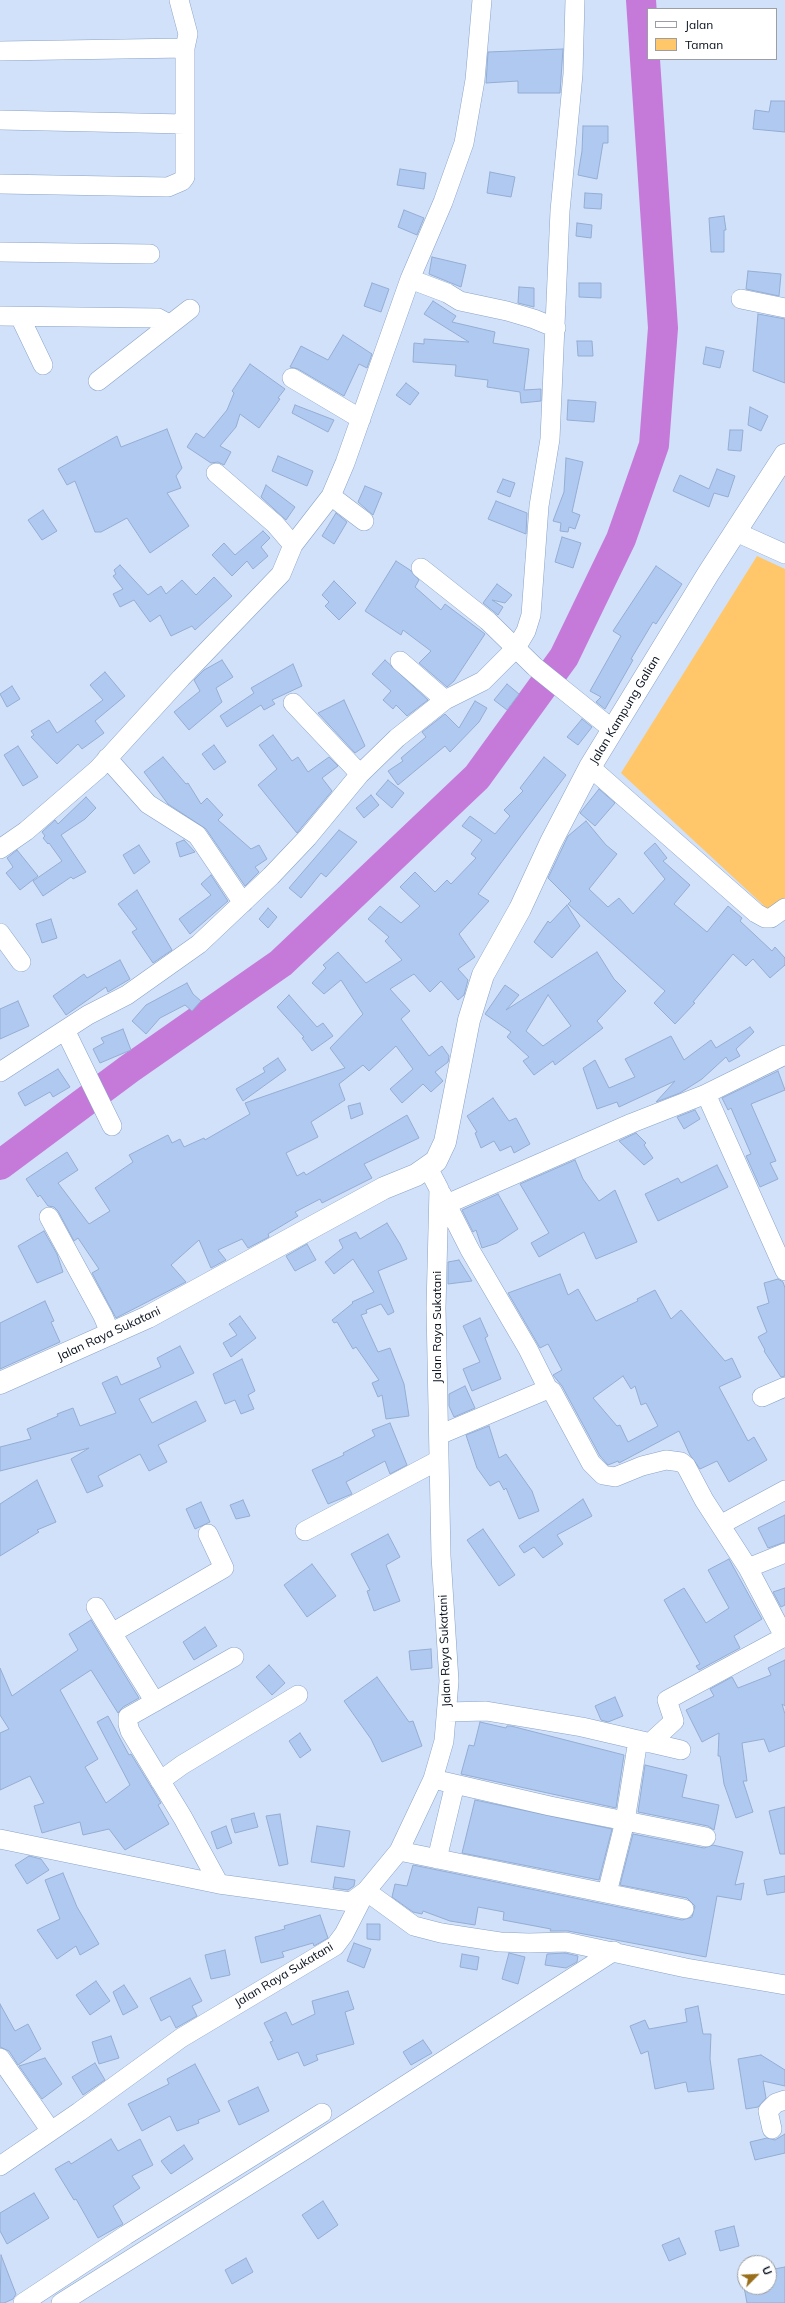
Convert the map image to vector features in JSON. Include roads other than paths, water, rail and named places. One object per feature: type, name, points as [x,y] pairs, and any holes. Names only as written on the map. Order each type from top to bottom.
[{"type":"main road","name":"Jalan Kampung Galian","points":[[483,975],[520,909],[551,842],[590,767],[612,729],[708,574],[785,455]]},
{"type":"main road","name":"Jalan Raya Sukatani","points":[[0,1383],[111,1335],[148,1317],[384,1188],[428,1168],[436,1161],[445,1142],[469,1020],[483,975]]},
{"type":"street","points":[[0,184],[168,187],[182,181],[185,177],[184,48],[188,34],[180,0]]},
{"type":"street","points":[[0,849],[26,831],[108,758],[181,678],[281,574],[293,545],[331,496],[361,419],[410,279],[443,202],[464,144],[475,80],[482,0]]},
{"type":"street","points":[[0,1072],[88,1016],[127,995],[199,944],[243,903],[308,837],[360,774],[397,738],[445,700],[483,681],[516,648],[526,631],[531,615],[538,506],[550,439],[560,212],[573,74],[575,0]]},
{"type":"street","points":[[0,51],[184,48]]},
{"type":"street","points":[[0,120],[185,124]]},
{"type":"street","points":[[0,252],[150,254]]},
{"type":"street","points":[[410,279],[447,292],[460,301],[534,319],[556,328]]},
{"type":"street","points":[[741,298],[785,308]]},
{"type":"street","points":[[98,381],[190,309]]},
{"type":"street","points":[[7,318],[158,318],[169,324]]},
{"type":"street","points":[[7,318],[43,365]]},
{"type":"street","points":[[292,378],[361,419]]},
{"type":"street","points":[[216,473],[275,524],[293,545]]},
{"type":"street","points":[[331,496],[364,520]]},
{"type":"street","points":[[736,532],[785,554]]},
{"type":"street","points":[[420,568],[488,621],[535,667],[612,729]]},
{"type":"street","points":[[400,661],[445,700]]},
{"type":"street","points":[[293,703],[360,774]]},
{"type":"street","points":[[108,758],[148,804],[197,835],[243,903]]},
{"type":"street","points":[[590,767],[756,913],[765,918],[771,918],[785,908]]},
{"type":"street","points":[[0,933],[21,962]]},
{"type":"street","points":[[65,1030],[112,1126]]},
{"type":"street","points":[[607,1893],[644,1741],[674,1721],[667,1700],[785,1638],[748,1568],[704,1500],[686,1466],[681,1462],[666,1460],[642,1466],[615,1477],[603,1475],[591,1463],[552,1391],[548,1389],[528,1348],[470,1250],[443,1196],[706,1094],[785,1055]]},
{"type":"street","points":[[706,1094],[785,1271]]},
{"type":"street","name":"Jalan Raya Sukatani","points":[[0,2166],[181,2038],[335,1946],[344,1934],[366,1891],[399,1851],[433,1779],[444,1741],[448,1712],[449,1681],[441,1556],[436,1308],[443,1196],[428,1168]]},
{"type":"street","points":[[48,1217],[103,1316],[111,1335]]},
{"type":"street","points":[[762,1397],[785,1387]]},
{"type":"street","points":[[439,1435],[548,1389]]},
{"type":"street","points":[[305,1531],[439,1460]]},
{"type":"street","points":[[720,1525],[785,1490]]},
{"type":"street","points":[[112,1633],[224,1568],[208,1534]]},
{"type":"street","points":[[748,1568],[785,1552]]},
{"type":"street","points":[[96,1607],[155,1702]]},
{"type":"street","points":[[219,1884],[183,1818],[130,1731],[128,1717],[234,1657]]},
{"type":"street","points":[[160,1781],[182,1765],[298,1695]]},
{"type":"street","points":[[448,1712],[486,1711],[582,1727],[681,1750]]},
{"type":"street","points":[[433,1779],[550,1806],[706,1837]]},
{"type":"street","points":[[437,1860],[454,1784]]},
{"type":"street","points":[[0,1839],[219,1884],[351,1902],[366,1891],[414,1926],[441,1933],[500,1942],[529,1944],[566,1942],[614,1951],[686,1968],[785,1985]]},
{"type":"street","points":[[399,1851],[437,1860],[684,1909]]},
{"type":"street","points":[[61,2303],[303,2151],[614,1951]]},
{"type":"street","points":[[0,2058],[51,2131]]},
{"type":"street","points":[[772,2129],[768,2111],[776,2103],[785,2100]]},
{"type":"street","points":[[23,2303],[126,2235],[322,2113]]},
{"type":"waterway","points":[[0,1165],[129,1069],[281,963],[477,777],[564,657],[621,539],[654,445],[663,328],[641,0]]}]
